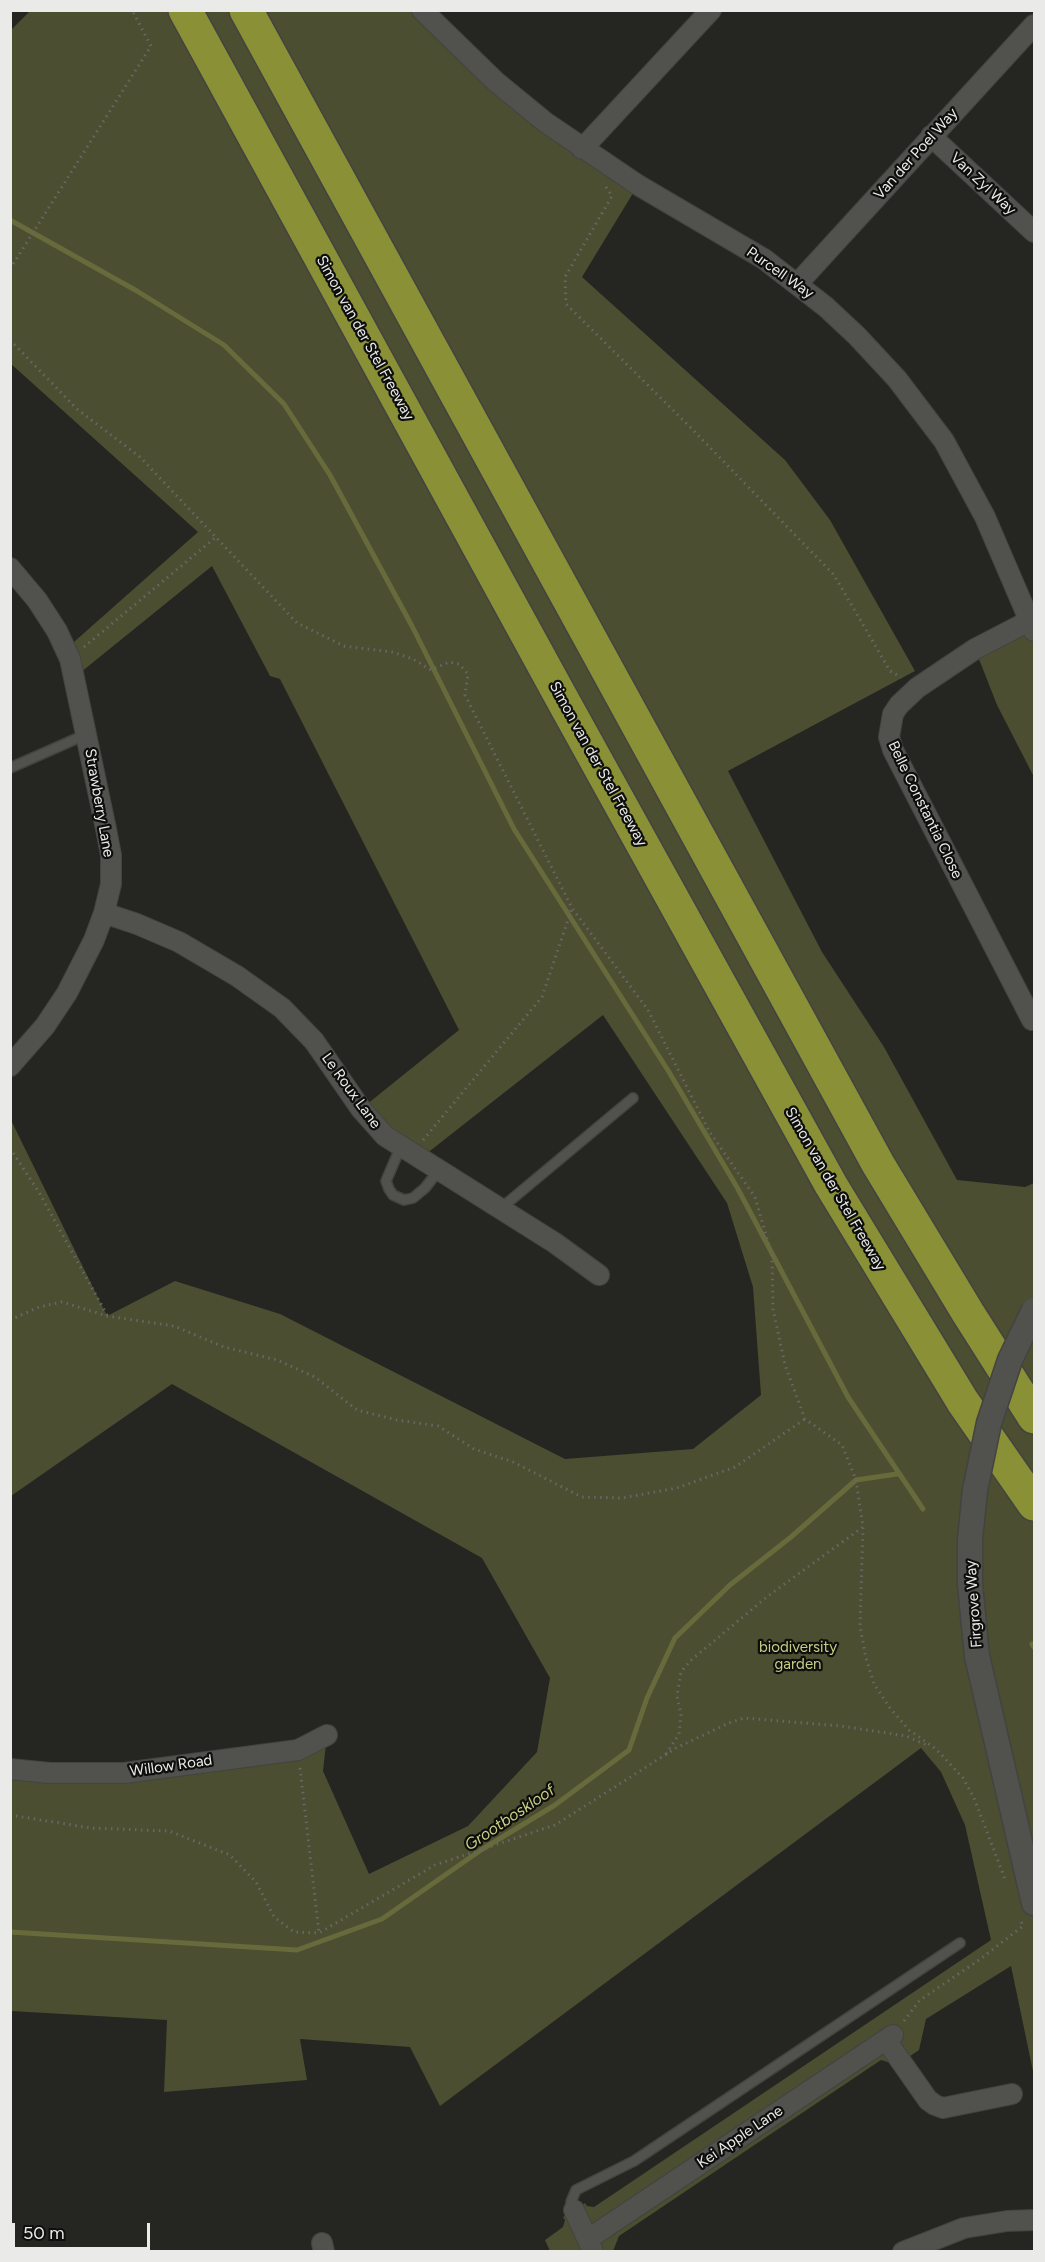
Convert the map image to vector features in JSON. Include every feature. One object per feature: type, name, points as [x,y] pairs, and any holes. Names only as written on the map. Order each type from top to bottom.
[{"type":"highway","name":"Simon van der Stel Freeway","points":[[185,10],[555,687],[831,1185],[963,1402],[1035,1504]]},
{"type":"highway","points":[[246,10],[878,1164],[968,1313],[1035,1417]]},
{"type":"highway","points":[[257,10],[277,66]]},
{"type":"street","name":"Purcell Way","points":[[422,10],[495,81],[582,149],[764,260],[798,283],[834,314],[897,379],[944,441],[985,518],[1032,626]]},
{"type":"street","points":[[582,149],[711,10]]},
{"type":"street","name":"Van der Poel Way","points":[[798,283],[1035,25]]},
{"type":"street","name":"Van Zyl Way","points":[[932,136],[1035,232]]},
{"type":"street","name":"Strawberry Lane","points":[[10,1066],[45,1026],[67,993],[104,913],[111,884],[111,855],[70,659],[57,632],[37,600],[14,577]]},
{"type":"street","name":"Belle Constantia Close","points":[[1032,626],[975,649],[917,688],[893,714],[889,737],[893,750],[1032,1020]]},
{"type":"street","name":"Le Roux Lane","points":[[104,913],[179,942],[237,976],[282,1008],[314,1041],[361,1109],[384,1136],[555,1243],[599,1275]]},
{"type":"street","name":"Firgrove Way","points":[[1027,1909],[977,1656],[970,1593],[970,1540],[975,1490],[989,1423],[1011,1360],[1035,1310]]},
{"type":"street","name":"Willow Road","points":[[10,1769],[50,1773],[124,1773],[298,1750],[327,1735]]},
{"type":"street","points":[[890,2038],[928,2100],[935,2105],[943,2108],[1012,2094]]},
{"type":"street","name":"Kei Apple Lane","points":[[590,2245],[890,2038]]},
{"type":"street","points":[[574,2210],[590,2245]]},
{"type":"street","points":[[903,2252],[964,2228],[1007,2221],[1035,2220]]},
{"type":"lane","points":[[10,768],[87,734]]},
{"type":"lane","points":[[500,1209],[633,1098]]},
{"type":"lane","points":[[407,1150],[386,1181],[389,1189],[398,1198],[410,1199],[417,1196],[439,1170]]},
{"type":"lane","points":[[574,2210],[572,2196],[576,2190],[634,2161],[960,1944]]},
{"type":"path","points":[[10,269],[151,46],[132,10]]},
{"type":"path","points":[[606,187],[612,196],[566,277],[566,304],[834,575],[890,671],[917,688]]},
{"type":"path","points":[[10,340],[77,409],[140,457],[297,623],[344,646],[392,652],[413,659],[431,670],[449,662],[459,664],[468,675],[465,695],[572,908],[648,1010],[709,1131],[755,1197],[772,1256],[773,1309],[785,1365],[805,1419],[842,1445],[856,1480],[863,1527],[860,1626],[874,1684],[909,1730],[936,1749],[963,1778],[974,1798],[1006,1881]]},
{"type":"path","points":[[70,659],[216,537]]},
{"type":"path","points":[[407,1150],[542,998],[572,908]]},
{"type":"path","points":[[10,1148],[40,1194],[107,1316]]},
{"type":"path","points":[[10,1320],[39,1307],[62,1302],[107,1316],[174,1326],[224,1347],[277,1360],[315,1377],[357,1410],[397,1420],[438,1426],[474,1449],[513,1462],[582,1497],[622,1498],[677,1488],[735,1467],[805,1419]]},
{"type":"path","points":[[665,1755],[679,1734],[681,1714],[676,1696],[681,1672],[686,1666],[768,1596],[863,1527]]},
{"type":"path","points":[[10,1815],[91,1828],[169,1831],[230,1855],[256,1882],[274,1917],[294,1932],[319,1933],[435,1865],[555,1825],[665,1755],[699,1736],[744,1718],[874,1730],[906,1736],[936,1749]]},
{"type":"path","points":[[298,1750],[319,1933]]},
{"type":"path","points":[[985,1826],[991,1824]]},
{"type":"path","points":[[890,2038],[920,2000],[979,1960],[1023,1926],[1027,1909]]},
{"type":"green space","name":"biodiversity garden","points":[[31,10],[422,11],[638,185],[582,277],[785,460],[830,520],[915,671],[728,771],[822,952],[884,1047],[957,1180],[1025,1187],[1034,1183],[1034,2076],[1011,1966],[926,2019],[919,2050],[897,2065],[881,2060],[619,2236],[613,2251],[550,2251],[545,2240],[563,2227],[565,2220],[563,2217],[585,2203],[587,2206],[594,2207],[991,1940],[965,1825],[941,1772],[921,1748],[440,2106],[410,2047],[300,2039],[307,2080],[164,2092],[167,2020],[11,2011],[11,1769],[124,1773],[327,1735],[323,1771],[369,1874],[468,1826],[537,1752],[550,1678],[482,1558],[172,1384],[11,1496],[10,1118],[107,1316],[175,1281],[280,1314],[565,1459],[693,1449],[761,1395],[753,1287],[727,1203],[603,1015],[421,1158],[361,1109],[459,1030],[280,679],[270,676],[212,566],[75,677],[66,649],[198,532],[11,364],[11,30]]},
{"type":"green space","points":[[1034,631],[1034,777],[997,705],[975,649]]},
{"type":"waterway","points":[[10,220],[137,291],[224,345],[284,404],[330,475],[412,626],[514,829],[669,1072],[738,1189],[848,1397],[923,1509]]},
{"type":"waterway","name":"Grootboskloof","points":[[10,1932],[297,1950],[382,1919],[481,1850],[555,1805],[629,1750],[647,1698],[675,1638],[730,1585],[791,1537],[856,1480],[897,1474]]}]
